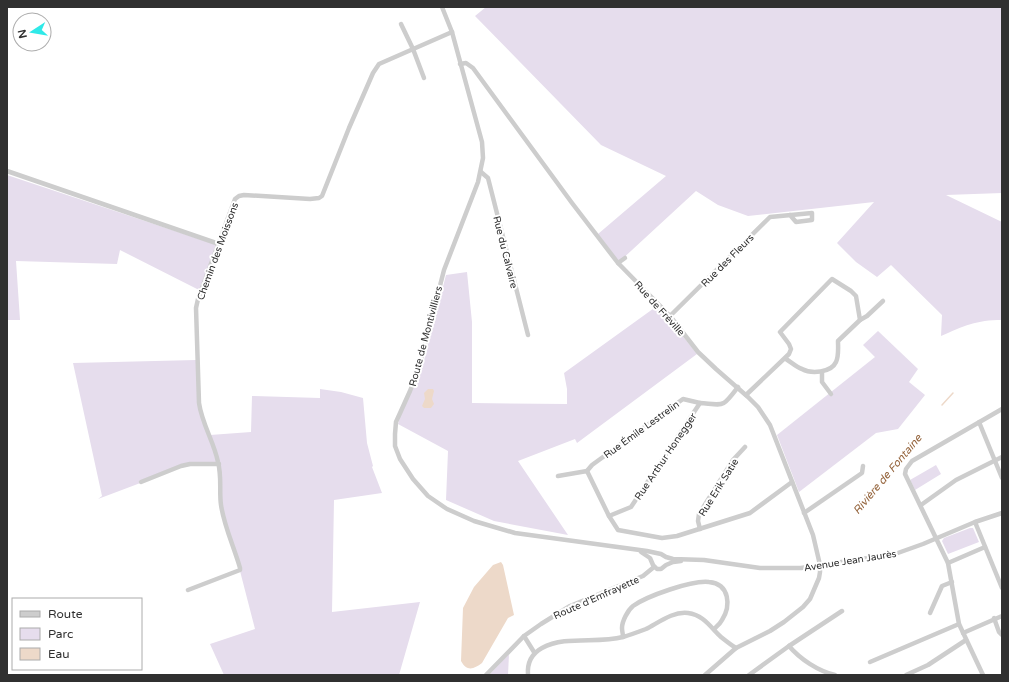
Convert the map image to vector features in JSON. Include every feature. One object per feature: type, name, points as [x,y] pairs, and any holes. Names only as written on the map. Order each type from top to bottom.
[{"type":"street","name":"Route de Montivilliers","points":[[442,7],[452,32],[482,142],[483,158],[478,182],[444,270],[419,368],[396,422],[394,434],[400,459],[413,479],[428,496],[447,509],[474,521],[515,533],[657,554]]},
{"type":"street","points":[[401,24],[413,49],[424,78]]},
{"type":"street","points":[[413,49],[452,32]]},
{"type":"street","name":"Chemin des Moissons","points":[[188,590],[240,570],[221,505],[219,464],[214,446],[200,412],[196,308],[235,199],[244,195],[310,199],[319,198],[322,196],[325,192],[349,128],[373,73],[379,64],[413,49]]},
{"type":"street","name":"Rue de Fréville","points":[[461,66],[467,67],[469,64],[473,68],[618,263],[670,316],[698,352],[738,387],[758,407],[770,425],[813,535],[820,565]]},
{"type":"street","points":[[7,171],[219,244]]},
{"type":"street","name":"Rue du Calvaire","points":[[481,172],[488,178],[528,335]]},
{"type":"street","name":"Rue des Fleurs","points":[[670,316],[770,217],[790,215]]},
{"type":"street","points":[[618,263],[625,258]]},
{"type":"street","points":[[746,395],[786,359],[791,349],[780,332],[832,279],[856,296],[860,320]]},
{"type":"street","points":[[786,359],[802,370],[822,372],[830,368],[836,363],[838,357],[838,341],[860,320],[867,316],[884,301]]},
{"type":"street","points":[[822,372],[822,382],[830,394]]},
{"type":"street","name":"Rue Arthur Honegger","points":[[609,516],[631,507],[700,403],[721,405],[726,402],[738,387]]},
{"type":"street","name":"Rue Émile Lestrelin","points":[[587,471],[592,464],[683,400],[700,403]]},
{"type":"street","points":[[983,675],[959,624],[948,563],[906,474],[908,465],[912,461],[1002,409]]},
{"type":"street","points":[[979,422],[1002,478]]},
{"type":"street","name":"Rue Erik Satie","points":[[700,529],[698,521],[699,514],[733,460],[745,447]]},
{"type":"street","points":[[921,506],[956,480],[1002,457]]},
{"type":"street","points":[[141,482],[181,466],[190,464],[219,464]]},
{"type":"street","points":[[804,513],[862,473],[863,466]]},
{"type":"street","points":[[558,476],[587,471],[609,516],[618,530],[662,538],[677,536],[750,513],[792,482]]},
{"type":"street","name":"Avenue Jean Jaurès","points":[[666,557],[673,559],[719,561],[769,569],[801,568],[895,554],[975,522],[1002,513]]},
{"type":"street","points":[[975,522],[1002,588]]},
{"type":"street","points":[[948,563],[985,548]]},
{"type":"street","name":"Route de Montivilliers","points":[[636,550],[647,555],[652,560]]},
{"type":"street","points":[[661,554],[666,557],[666,565],[662,568],[657,569],[654,566],[652,560],[654,556],[661,554]]},
{"type":"street","name":"Avenue Jean Jaurès","points":[[666,565],[673,562],[691,559]]},
{"type":"street","points":[[705,675],[736,648],[770,631],[803,607],[810,599],[819,578],[820,565]]},
{"type":"street","name":"Route d'Emfrayette","points":[[486,675],[524,636],[541,624],[570,606],[643,576],[654,566]]},
{"type":"street","points":[[930,613],[942,586],[952,582]]},
{"type":"street","points":[[623,637],[622,627],[628,612],[633,606],[655,595],[697,583],[715,583],[725,591],[727,596],[726,612],[722,621],[714,629]]},
{"type":"street","points":[[749,675],[789,646],[842,611]]},
{"type":"street","points":[[528,675],[528,664],[534,652],[552,643],[562,641],[595,641],[623,637],[645,629],[673,615],[682,613],[697,615],[707,622],[722,638],[736,648]]},
{"type":"street","points":[[963,633],[994,618],[1002,616]]},
{"type":"street","points":[[994,618],[999,632],[1002,635]]},
{"type":"street","points":[[870,662],[959,624]]},
{"type":"street","points":[[524,636],[534,652]]},
{"type":"street","points":[[906,675],[928,665],[966,640]]},
{"type":"street","points":[[789,646],[806,661],[827,674],[835,675]]},
{"type":"green space","points":[[486,7],[1002,7],[1002,193],[946,195],[1002,222],[1002,320],[970,324],[941,336],[942,315],[891,265],[877,277],[856,262],[837,243],[874,202],[748,216],[718,205],[696,191],[619,262],[598,234],[666,176],[601,145],[475,16]]},
{"type":"green space","points":[[7,175],[220,246],[201,291],[120,250],[117,264],[16,261],[20,320],[7,320]]},
{"type":"green space","points":[[467,272],[472,322],[472,403],[567,404],[567,389],[564,373],[657,306],[697,354],[577,443],[575,439],[518,461],[568,535],[494,521],[446,500],[448,451],[398,424],[402,411],[421,372],[446,275]]},
{"type":"green space","points":[[878,331],[918,369],[909,382],[925,395],[898,429],[876,433],[799,492],[777,435],[875,357],[863,345]]},
{"type":"green space","points":[[196,360],[200,406],[210,435],[251,432],[252,396],[320,398],[320,389],[341,392],[363,398],[367,443],[372,467],[382,493],[334,500],[332,612],[420,602],[399,675],[224,675],[210,644],[255,629],[240,571],[225,526],[217,466],[188,465],[98,499],[102,496],[73,363]]},
{"type":"green space","points":[[936,465],[941,474],[915,490],[910,480]]},
{"type":"green space","points":[[973,528],[979,542],[948,554],[942,541],[944,538]]},
{"type":"green space","points":[[509,654],[508,675],[489,675]]},
{"type":"water","points":[[428,389],[433,389],[434,391],[432,399],[434,404],[431,408],[424,408],[422,406],[425,399],[424,393]]},
{"type":"water","points":[[501,562],[503,565],[514,615],[508,618],[482,663],[476,667],[468,668],[461,661],[463,608],[474,587],[493,565]]},
{"type":"waterway","name":"Rivière de Fontaine","points":[[942,405],[953,393]]},
{"type":"waterway","name":"Rivière de Fontaine","points":[[896,468],[917,441]]}]
